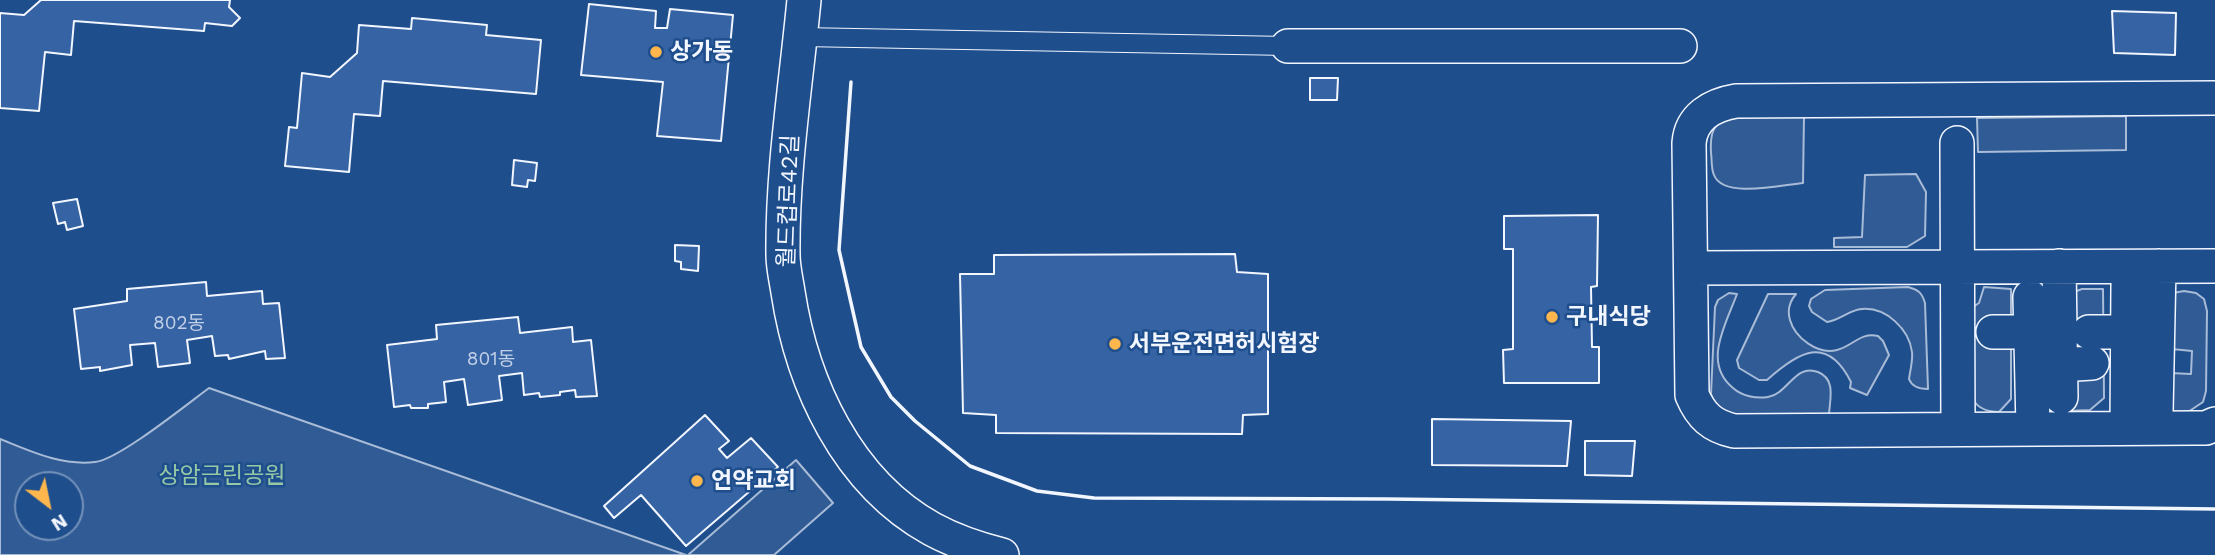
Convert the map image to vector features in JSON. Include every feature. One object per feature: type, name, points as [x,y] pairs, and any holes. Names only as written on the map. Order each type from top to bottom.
[{"type":"street","name":"월드컵로42길","points":[[804,0],[784,199],[783,258],[803,361],[819,400],[840,439],[866,473],[896,503],[932,529],[973,547],[1002,555]]},
{"type":"street","points":[[1288,46],[1680,46]]},
{"type":"street","points":[[2215,98],[1736,101],[1726,103],[1699,118],[1689,135],[1692,395],[1703,414],[1720,428],[1734,431],[2034,429],[2141,420],[2206,428],[2215,424]]},
{"type":"street","points":[[1956,143],[1958,428]]},
{"type":"street","points":[[2059,266],[2076,364],[2128,331]]},
{"type":"street","points":[[2141,420],[2171,364],[2159,266]]},
{"type":"street","points":[[1691,268],[2215,266]]},
{"type":"street","points":[[2128,285],[2128,331],[2141,420]]},
{"type":"street","points":[[2030,297],[2034,429]]},
{"type":"street","points":[[1993,332],[2031,332]]},
{"type":"lane","points":[[801,37],[1288,46]]},
{"type":"green space","points":[[1728,116],[1804,116],[1803,183],[1741,189],[1720,182],[1712,170],[1711,141],[1715,127]]},
{"type":"green space","points":[[2126,116],[2126,150],[1978,152],[1977,118]]},
{"type":"green space","points":[[1916,174],[1926,192],[1925,236],[1907,247],[1834,247],[1834,238],[1862,237],[1865,175]]},
{"type":"green space","points":[[1908,287],[1920,292],[1925,303],[1928,389],[1916,387],[1910,382],[1910,343],[1901,328],[1888,316],[1871,309],[1862,309],[1827,322],[1812,312],[1809,306],[1811,299],[1825,290]]},
{"type":"green space","points":[[1984,287],[2011,289],[2011,399],[1999,412],[1984,409],[1973,400],[1973,307],[1979,303]]},
{"type":"green space","points":[[2082,289],[2103,289],[2104,398],[2090,410],[2067,411],[2074,351],[2074,292]]},
{"type":"green space","points":[[1729,293],[1737,294],[1719,343],[1719,367],[1724,378],[1741,393],[1763,398],[1775,395],[1803,372],[1818,372],[1824,375],[1830,384],[1829,414],[1729,414],[1715,404],[1711,394],[1715,307],[1718,300]]},
{"type":"green space","points":[[2173,293],[2196,293],[2204,299],[2207,311],[2206,391],[2203,402],[2188,412],[2161,412],[2170,373],[2191,374],[2192,351],[2172,349]]},
{"type":"green space","points":[[1768,294],[1796,294],[1789,313],[1793,327],[1808,344],[1822,350],[1837,350],[1872,335],[1883,341],[1889,355],[1867,395],[1850,388],[1851,382],[1842,367],[1832,357],[1822,353],[1812,352],[1801,356],[1767,380],[1759,380],[1739,368],[1737,360]]},
{"type":"green space","name":"상암근린공원","points":[[209,388],[686,555],[0,555],[0,439],[58,460],[95,462],[119,452]]},
{"type":"green space","points":[[796,460],[833,503],[774,555],[688,555]]},
{"type":"building","points":[[41,0],[230,0],[229,7],[240,18],[232,26],[205,23],[204,31],[74,21],[71,55],[45,52],[39,111],[0,108],[0,13],[24,15]]},
{"type":"building","name":"상가동","points":[[589,4],[656,11],[655,28],[667,28],[670,9],[733,15],[721,141],[657,136],[663,82],[581,75]]},
{"type":"building","points":[[2112,11],[2176,13],[2175,55],[2114,53]]},
{"type":"building","points":[[412,18],[487,25],[486,35],[541,40],[536,94],[383,81],[380,116],[354,114],[349,172],[285,166],[289,127],[297,128],[302,73],[330,77],[357,53],[359,25],[411,29]]},
{"type":"building","points":[[1310,78],[1338,78],[1337,100],[1310,100]]},
{"type":"building","points":[[514,160],[537,163],[535,181],[528,180],[527,187],[512,185]]},
{"type":"building","points":[[77,199],[83,226],[67,230],[65,222],[58,224],[53,203]]},
{"type":"building","name":"구내식당","points":[[1598,215],[1597,286],[1591,287],[1592,347],[1599,347],[1599,383],[1504,383],[1503,350],[1513,349],[1513,249],[1504,249],[1504,216]]},
{"type":"building","points":[[675,245],[699,246],[698,271],[681,269],[681,262],[675,261]]},
{"type":"building","name":"서부운전면허시험장","points":[[1235,254],[1237,272],[1268,274],[1268,414],[1243,415],[1242,434],[996,433],[996,415],[963,413],[960,274],[994,274],[994,255]]},
{"type":"building","points":[[206,282],[207,296],[262,291],[263,304],[279,303],[285,358],[266,359],[265,351],[229,359],[228,355],[215,356],[212,336],[187,340],[190,363],[158,367],[155,343],[130,345],[132,365],[100,371],[100,367],[81,369],[74,309],[127,301],[127,289]]},
{"type":"building","points":[[518,317],[520,333],[572,327],[573,342],[591,340],[597,396],[576,397],[575,390],[540,397],[539,393],[524,395],[522,373],[499,376],[502,400],[468,405],[464,379],[444,382],[446,402],[428,404],[428,408],[411,408],[410,405],[394,407],[387,345],[437,339],[436,325]]},
{"type":"building","name":"언약교회","points":[[705,415],[729,441],[719,449],[727,458],[751,438],[778,467],[686,546],[641,495],[614,518],[604,506]]},
{"type":"building","points":[[1432,419],[1571,421],[1567,466],[1432,465]]},
{"type":"building","points":[[1585,441],[1635,441],[1632,476],[1585,475]]},
{"type":"wall","points":[[851,82],[839,250],[861,347],[891,397],[915,421],[970,466],[1037,491],[1094,498],[2215,509]]},
{"type":"place","name":"상가동","points":[[656,52]]},
{"type":"place","name":"구내식당","points":[[1552,317]]},
{"type":"place","name":"서부운전면허시험장","points":[[1115,344]]},
{"type":"place","name":"언약교회","points":[[697,481]]}]
